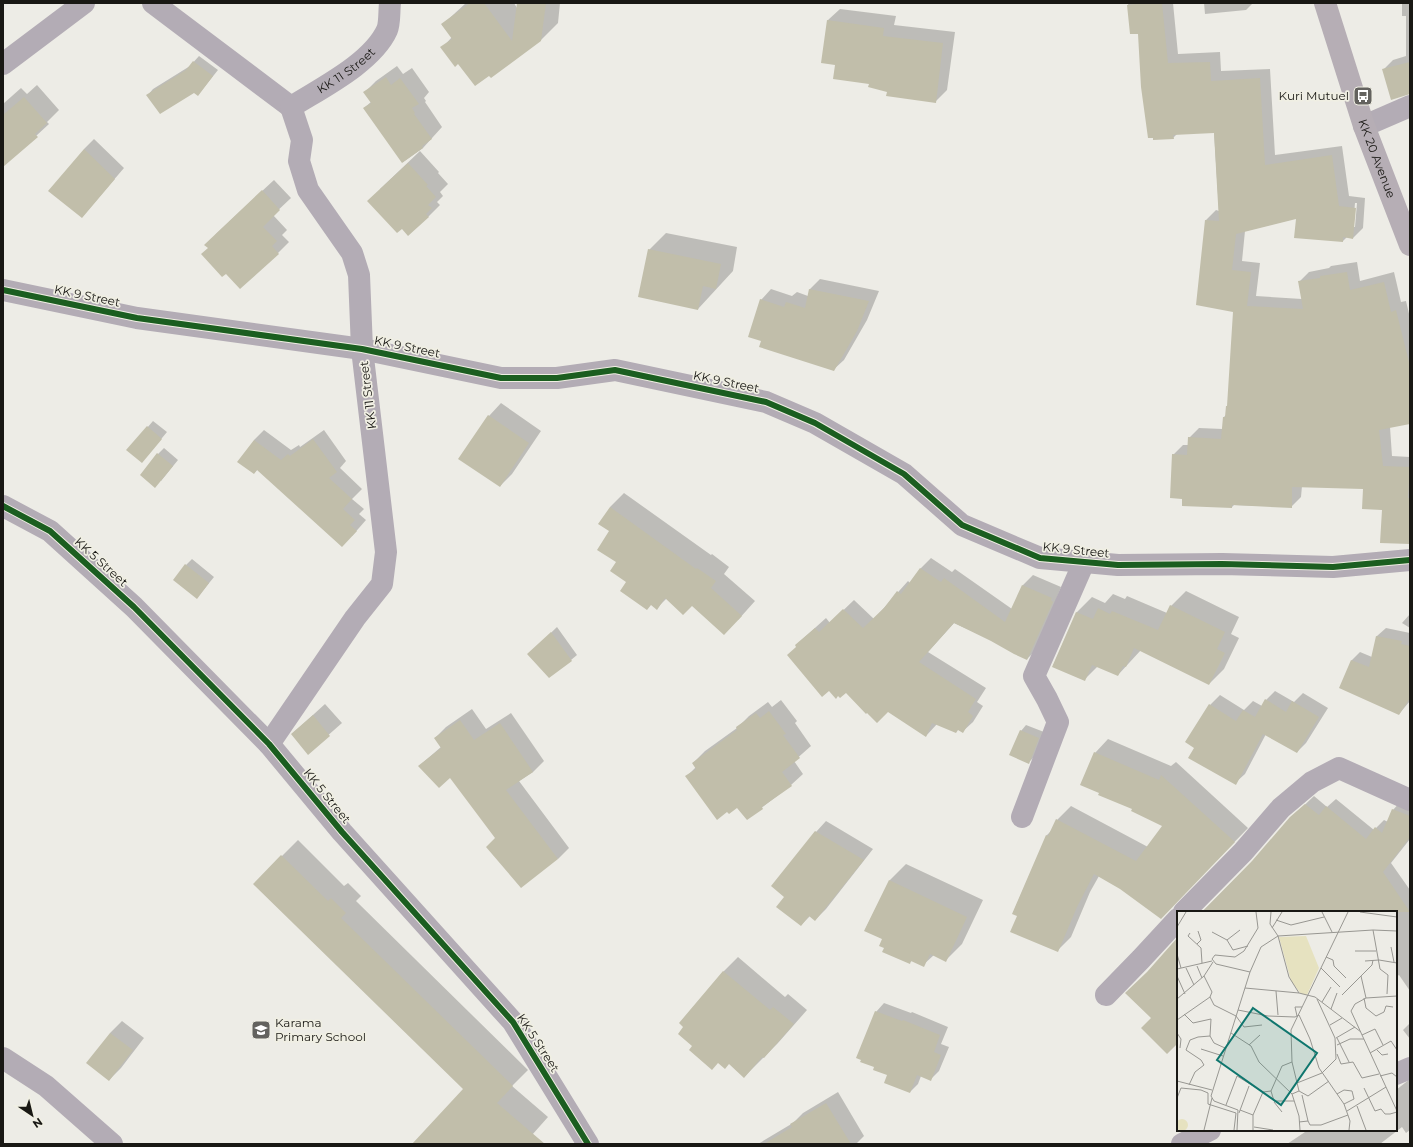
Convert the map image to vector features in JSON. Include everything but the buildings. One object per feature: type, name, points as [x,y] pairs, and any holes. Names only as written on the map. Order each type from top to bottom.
[{"type":"main road","name":"KK 20 Avenue","points":[[1325,3],[1364,126],[1410,245]]},
{"type":"street","points":[[3,64],[84,3]]},
{"type":"street","points":[[153,3],[291,107]]},
{"type":"street","name":"KK 11 Street","points":[[269,744],[355,618],[382,584],[386,552],[362,350],[359,275],[352,253],[308,190],[299,161],[302,140],[291,107],[360,63],[376,47],[387,29],[390,3]]},
{"type":"street","points":[[1364,126],[1410,106]]},
{"type":"street","name":"KK 9 Street","points":[[3,290],[137,318],[362,350],[501,378],[556,378],[615,370],[766,402],[815,423],[904,474],[962,525],[1040,558],[1118,565],[1222,564],[1334,567],[1410,560]]},
{"type":"street","name":"KK 5 Street","points":[[3,506],[50,530],[134,607],[269,744],[342,832],[512,1022],[588,1144]]},
{"type":"street","points":[[1022,817],[1058,722],[1048,699],[1034,676],[1084,562]]},
{"type":"street","points":[[1185,911],[1243,852],[1281,808],[1312,782],[1339,768],[1410,800]]},
{"type":"street","points":[[1106,995],[1177,920]]},
{"type":"street","points":[[3,1058],[46,1086],[112,1144]]},
{"type":"street","points":[[1397,1074],[1410,1068]]},
{"type":"street","points":[[1182,1144],[1208,1131]]},
{"type":"cycle path","points":[[3,290],[137,318],[362,349],[501,378],[557,378],[615,370],[766,402],[815,423],[904,474],[962,525],[1040,558],[1118,565],[1222,564],[1333,567],[1410,560]]},
{"type":"cycle path","points":[[3,506],[50,531],[134,607],[269,744],[342,832],[513,1022],[588,1144]]},
{"type":"place","name":"Kuri Mutuel","points":[[1363,96]]},
{"type":"place","name":"Karama Primary School","points":[[261,1030]]}]
